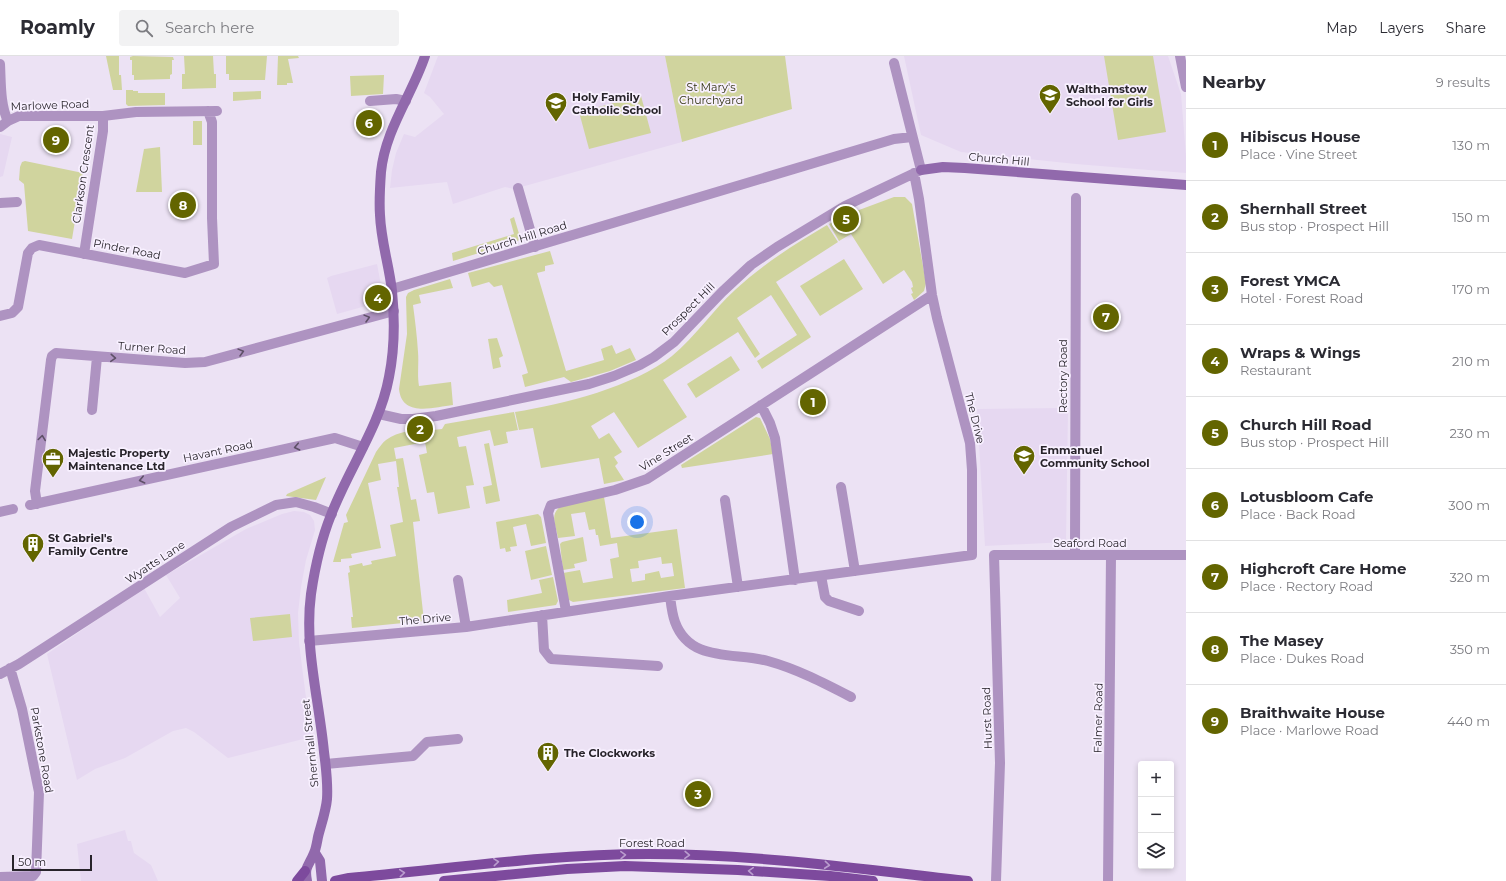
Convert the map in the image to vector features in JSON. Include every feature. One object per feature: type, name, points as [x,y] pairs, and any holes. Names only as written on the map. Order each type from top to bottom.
[{"type":"main road","name":"Forest Road","points":[[335,881],[350,878],[439,870],[492,863],[597,855],[648,854],[774,860],[968,881]]},
{"type":"main road","name":"Forest Road","points":[[444,881],[555,870],[625,866],[738,870],[830,876],[873,881]]},
{"type":"main road","points":[[298,881],[306,876]]},
{"type":"street","name":"Shernhall Street","points":[[306,876],[307,864],[314,853],[327,800],[326,764],[309,641],[309,619],[312,593],[319,556],[332,514],[379,414],[389,378],[395,338],[394,311],[392,289],[379,214],[381,170],[391,132],[426,56]]},
{"type":"street","points":[[1180,56],[1186,87]]},
{"type":"street","points":[[894,62],[912,137],[917,172]]},
{"type":"street","name":"Marlowe Road","points":[[0,64],[4,114],[8,120],[19,116],[103,116]]},
{"type":"street","points":[[370,101],[396,99],[406,101]]},
{"type":"street","name":"Clarkson Crescent","points":[[84,254],[103,131],[103,116],[136,112],[212,111],[212,218],[214,264]]},
{"type":"street","points":[[0,127],[8,120]]},
{"type":"street","name":"Church Hill Road","points":[[392,289],[894,139],[912,137]]},
{"type":"street","name":"Church Hill","points":[[917,172],[943,167],[965,168],[1186,185]]},
{"type":"street","name":"The Drive","points":[[309,641],[466,627],[670,596],[972,555],[972,470],[970,443],[932,295],[919,200],[917,172]]},
{"type":"street","name":"Prospect Hill","points":[[379,414],[401,419],[436,416],[589,384],[614,376],[640,365],[654,357],[674,342],[722,292],[751,265],[777,247],[844,206],[917,172]]},
{"type":"street","points":[[518,188],[535,247]]},
{"type":"street","name":"Rectory Road","points":[[1075,554],[1076,198]]},
{"type":"street","points":[[0,203],[17,202]]},
{"type":"street","name":"Pinder Road","points":[[0,316],[12,313],[18,307],[28,254],[34,246],[39,245],[185,273],[214,264]]},
{"type":"street","name":"Vine Street","points":[[566,611],[548,513],[551,505],[615,490],[647,478],[932,295]]},
{"type":"street","name":"Turner Road","points":[[33,505],[51,360],[52,356],[56,353],[184,363],[205,362],[394,311]]},
{"type":"street","points":[[92,410],[97,357]]},
{"type":"street","points":[[761,406],[770,423],[775,438],[795,580]]},
{"type":"street","name":"Havant Road","points":[[33,505],[335,438],[363,447]]},
{"type":"street","points":[[841,487],[855,571]]},
{"type":"street","points":[[725,500],[738,587]]},
{"type":"street","name":"Wyatts Lane","points":[[0,674],[19,664],[231,527],[276,505],[296,502],[314,506],[332,514]]},
{"type":"street","points":[[0,512],[13,509]]},
{"type":"street","name":"Seaford Road","points":[[994,554],[1186,555]]},
{"type":"street","name":"Hurst Road","points":[[994,554],[1000,763],[996,881]]},
{"type":"street","name":"Falmer Road","points":[[1108,881],[1111,555]]},
{"type":"street","points":[[821,576],[825,597],[829,601],[859,611]]},
{"type":"street","points":[[458,580],[466,627]]},
{"type":"street","points":[[670,596],[676,623],[687,641],[696,648],[704,652],[714,654],[754,657],[769,661],[812,677],[851,697]]},
{"type":"street","points":[[542,615],[544,650],[551,659],[658,666]]},
{"type":"street","name":"Parkstone Road","points":[[0,877],[33,876],[36,872],[39,792],[22,709],[10,668]]},
{"type":"street","points":[[326,764],[413,756],[427,742],[458,739]]},
{"type":"street","points":[[314,853],[320,861],[322,881]]},
{"type":"shaded area","name":"Holy Family Catholic School","points":[[438,56],[665,56],[682,142],[514,189],[505,187],[453,204],[447,182],[390,188],[396,153],[404,134],[415,137],[444,114],[430,97],[424,93]]},
{"type":"shaded area","name":"Walthamstow School for Girls","points":[[904,56],[1168,56],[1181,94],[1186,173],[1076,164],[961,152],[921,135]]},
{"type":"shaded area","points":[[0,134],[12,137],[3,176],[0,177]]},
{"type":"shaded area","points":[[377,264],[384,301],[337,314],[327,278]]},
{"type":"shaded area","name":"Emmanuel Community School","points":[[1068,408],[1066,542],[985,546],[977,409]]},
{"type":"shaded area","points":[[294,511],[304,512],[310,515],[314,521],[315,530],[306,560],[298,613],[299,643],[311,737],[228,758],[194,732],[186,728],[173,731],[125,758],[95,769],[77,780],[47,654],[144,588],[160,617],[180,598],[166,575],[246,529],[282,514]]},
{"type":"shaded area","points":[[125,830],[128,841],[131,841],[134,853],[151,865],[158,881],[81,881],[77,844]]},
{"type":"green space","points":[[106,56],[119,56],[119,75],[121,75],[122,90],[113,90]]},
{"type":"green space","points":[[184,56],[213,56],[214,74],[216,74],[216,88],[182,89],[182,74],[185,74]]},
{"type":"green space","points":[[226,56],[267,56],[265,80],[229,80],[229,74],[226,74]]},
{"type":"green space","points":[[278,56],[298,56],[299,58],[288,59],[293,83],[287,83],[287,85],[277,85]]},
{"type":"green space","name":"St Mary's Churchyard","points":[[665,56],[785,56],[792,109],[682,142]]},
{"type":"green space","points":[[1104,56],[1153,56],[1166,132],[1118,140]]},
{"type":"green space","points":[[130,57],[173,57],[174,60],[172,60],[172,74],[170,75],[170,79],[134,80],[134,75],[132,75],[132,60],[130,60]]},
{"type":"green space","points":[[384,75],[383,94],[351,96],[350,76]]},
{"type":"green space","points":[[126,90],[138,91],[138,93],[165,93],[165,105],[128,106],[126,104]]},
{"type":"green space","points":[[261,91],[261,99],[233,101],[233,92]]},
{"type":"green space","points":[[641,96],[651,133],[589,149],[579,112]]},
{"type":"green space","points":[[193,121],[202,121],[202,145],[193,145]]},
{"type":"green space","points":[[160,147],[162,192],[136,192],[144,149]]},
{"type":"green space","points":[[25,161],[83,173],[72,239],[28,231],[24,184],[19,180],[20,167],[22,162]]},
{"type":"green space","points":[[894,197],[905,197],[912,204],[926,283],[924,291],[914,300],[911,294],[913,293],[911,288],[913,287],[912,282],[904,270],[883,284],[851,234],[839,241],[829,224],[851,213]]},
{"type":"green space","points":[[514,217],[520,237],[518,241],[453,261],[452,253],[514,234],[510,219]]},
{"type":"green space","points":[[827,225],[838,242],[776,282],[811,337],[762,369],[757,361],[797,335],[771,295],[737,318],[760,354],[755,358],[738,332],[663,380],[687,417],[638,448],[614,412],[591,426],[599,439],[609,433],[622,452],[614,457],[618,463],[615,466],[624,480],[604,484],[599,458],[541,468],[533,428],[519,430],[515,412],[534,409],[597,393],[638,377],[656,367],[680,349],[727,298],[746,281],[780,255]]},
{"type":"green space","points":[[550,251],[554,264],[545,266],[545,271],[537,273],[566,371],[604,360],[601,349],[612,345],[616,354],[630,348],[636,360],[610,371],[571,382],[564,377],[525,387],[522,375],[528,373],[502,285],[494,287],[489,282],[472,287],[468,273]]},
{"type":"green space","points":[[844,259],[863,289],[820,316],[800,286]]},
{"type":"green space","points":[[450,279],[453,288],[419,295],[421,303],[413,305],[418,346],[419,386],[451,382],[453,405],[420,409],[412,407],[406,404],[401,398],[399,389],[407,334],[406,297],[408,293],[414,290]]},
{"type":"green space","points":[[497,338],[503,356],[499,358],[501,367],[493,369],[488,339]]},
{"type":"green space","points":[[731,356],[740,370],[696,398],[687,384]]},
{"type":"green space","points":[[514,412],[518,430],[506,432],[508,443],[494,446],[490,430],[457,437],[459,447],[466,446],[474,485],[466,486],[470,508],[438,514],[434,492],[427,493],[419,455],[427,453],[425,442],[394,448],[396,459],[403,458],[411,500],[416,499],[420,521],[413,522],[424,621],[352,628],[351,617],[353,617],[348,573],[350,572],[349,566],[362,563],[363,566],[372,564],[371,561],[396,556],[390,525],[403,522],[397,487],[399,487],[396,461],[378,464],[381,480],[368,483],[381,548],[351,554],[352,558],[341,559],[341,562],[333,562],[344,523],[348,522],[346,515],[376,452],[385,441],[407,431],[430,427],[433,430],[442,429],[445,424]]},
{"type":"green space","points":[[756,417],[760,418],[770,439],[773,454],[682,468],[681,465]]},
{"type":"green space","points":[[489,443],[500,501],[486,504],[483,487],[492,485],[484,444]]},
{"type":"green space","points":[[326,477],[316,500],[286,496],[287,494]]},
{"type":"green space","points":[[604,497],[611,538],[677,529],[685,588],[573,602],[567,599],[563,573],[580,570],[583,583],[613,578],[610,559],[619,557],[617,543],[600,546],[595,529],[589,530],[585,512],[571,514],[575,536],[558,538],[554,517],[557,509],[561,506]],"holes":[[[661,557],[662,564],[672,563],[674,576],[661,578],[659,571],[645,574],[645,580],[632,582],[630,569],[639,568],[638,561]]]},
{"type":"green space","points":[[538,514],[541,517],[546,543],[531,546],[526,524],[513,527],[517,546],[510,547],[511,551],[506,552],[505,548],[500,549],[496,522]]},
{"type":"green space","points":[[583,537],[587,561],[574,564],[575,568],[563,570],[560,544],[562,542]]},
{"type":"green space","points":[[546,546],[552,575],[531,580],[525,551]]},
{"type":"green space","points":[[553,577],[558,601],[556,605],[508,612],[507,600],[542,593],[539,580]]},
{"type":"green space","points":[[290,614],[292,637],[253,641],[250,618]]},
{"type":"place","name":"Walthamstow School for Girls","points":[[1050,114]]},
{"type":"place","name":"Holy Family Catholic School","points":[[556,122]]},
{"type":"place","name":"Lotusbloom Cafe","points":[[369,123]]},
{"type":"place","name":"Braithwaite House","points":[[56,140]]},
{"type":"place","name":"The Masey","points":[[183,205]]},
{"type":"place","name":"Church Hill Road","points":[[846,219]]},
{"type":"place","name":"Wraps & Wings","points":[[378,298]]},
{"type":"place","name":"Highcroft Care Home","points":[[1106,317]]},
{"type":"place","name":"Hibiscus House","points":[[813,402]]},
{"type":"place","name":"Shernhall Street","points":[[420,429]]},
{"type":"place","name":"Emmanuel Community School","points":[[1024,476]]},
{"type":"place","name":"Majestic Property Maintenance Ltd","points":[[53,478]]},
{"type":"place","name":"St Gabriel's Family Centre","points":[[33,564]]},
{"type":"place","name":"The Clockworks","points":[[548,772]]},
{"type":"place","name":"Forest YMCA","points":[[698,794]]}]
